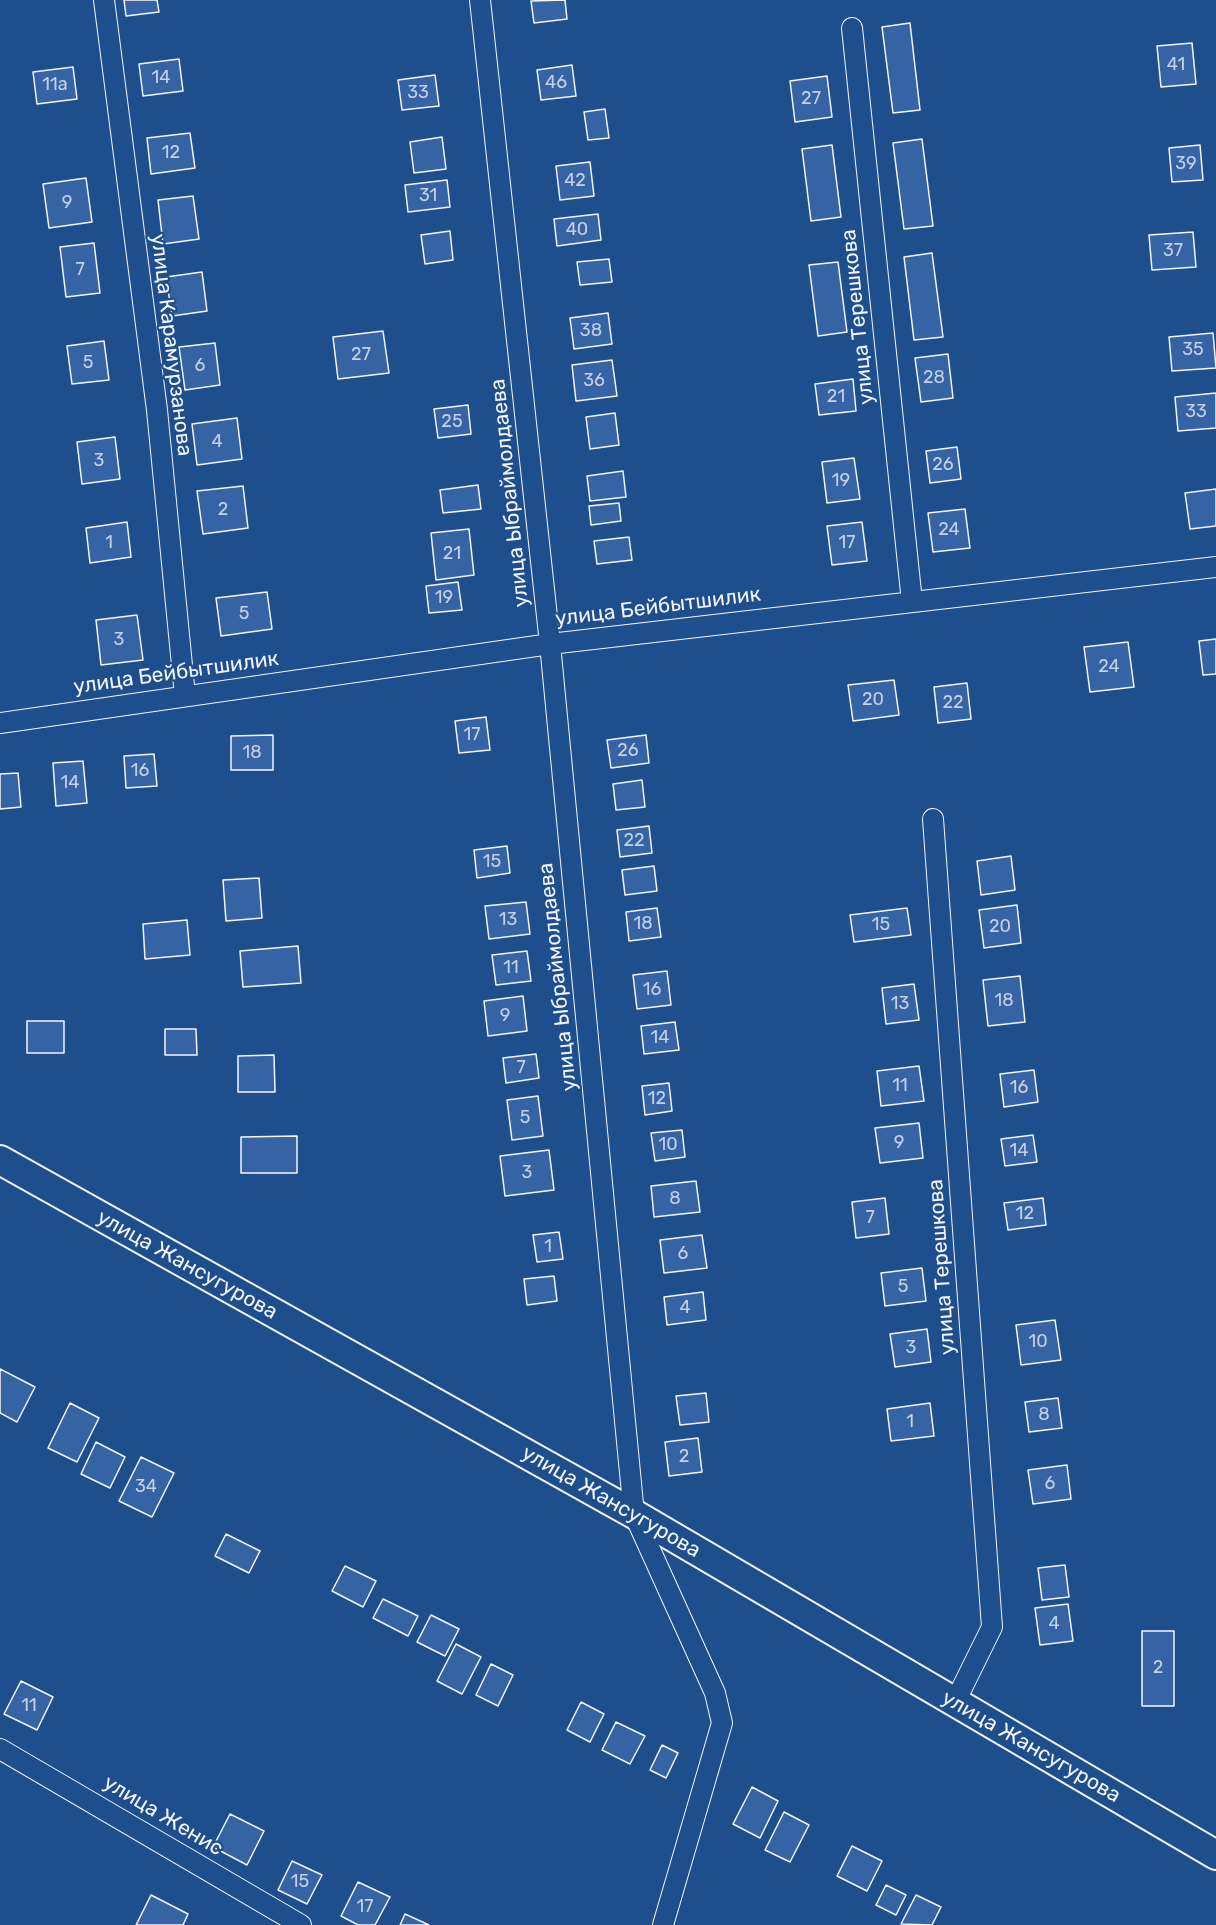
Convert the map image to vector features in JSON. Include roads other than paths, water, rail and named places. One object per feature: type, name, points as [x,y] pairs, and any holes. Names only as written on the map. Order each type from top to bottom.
[{"type":"main road","name":"улица Жансугурова","points":[[0,1160],[634,1514],[1216,1855]]},
{"type":"street","name":"улица Карамурзанова","points":[[104,0],[157,410],[185,696]]},
{"type":"street","name":"улица Ыбраймолдаева","points":[[480,0],[550,644],[634,1514],[715,1693],[722,1723],[663,1925]]},
{"type":"street","name":"улица Терешкова","points":[[852,28],[912,602]]},
{"type":"street","name":"улица Бейбытшилик","points":[[0,723],[550,644],[1216,567]]},
{"type":"street","name":"улица Терешкова","points":[[933,819],[992,1627],[955,1702]]},
{"type":"street","name":"улица Женис","points":[[0,1749],[301,1925]]}]
